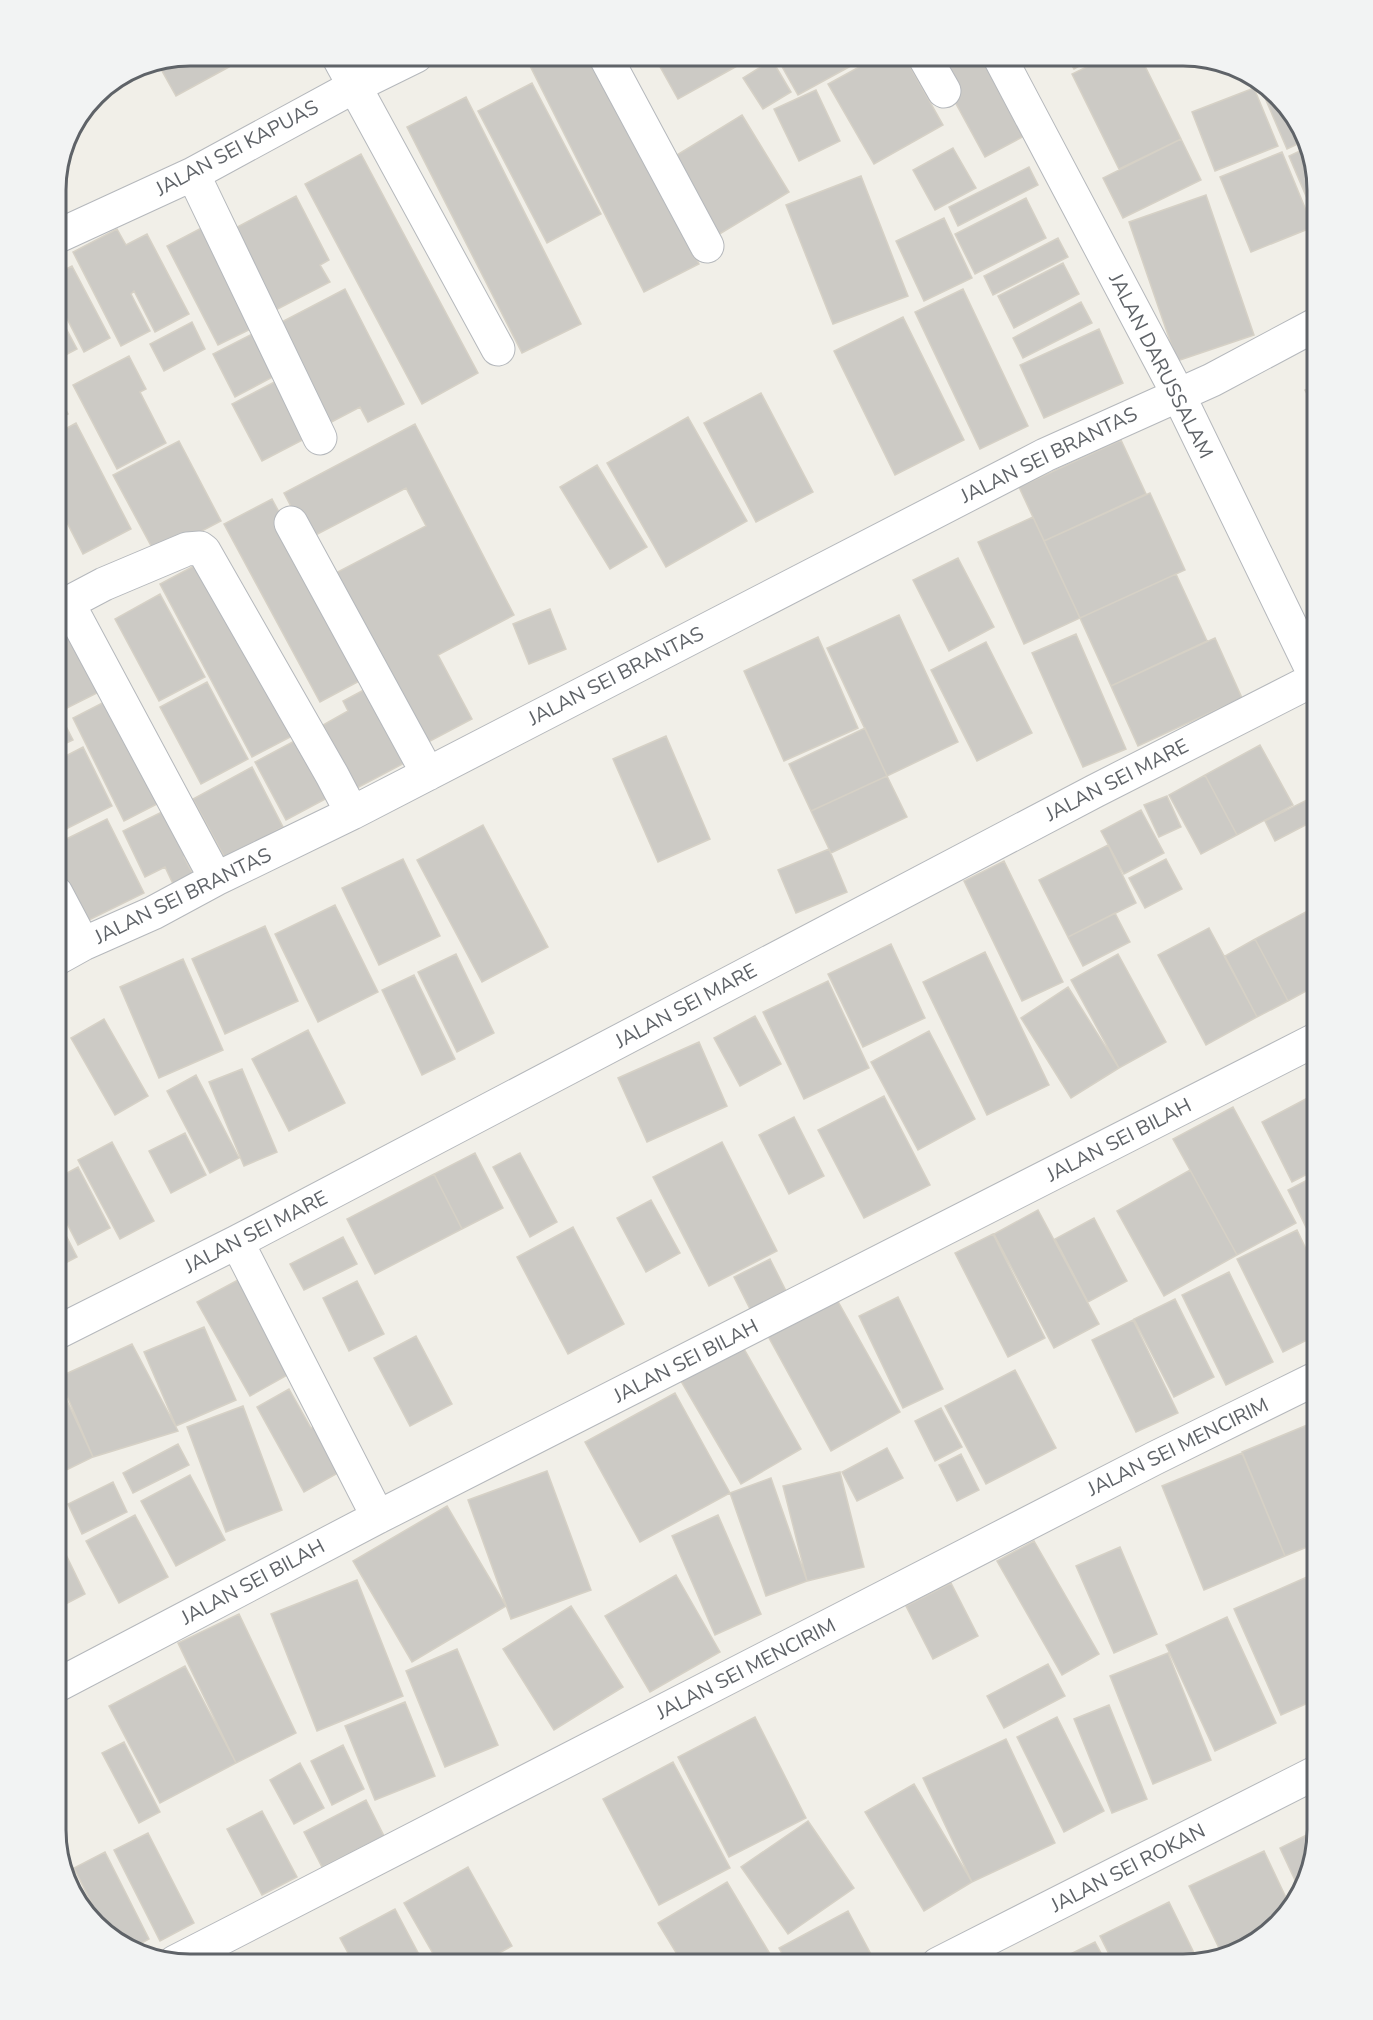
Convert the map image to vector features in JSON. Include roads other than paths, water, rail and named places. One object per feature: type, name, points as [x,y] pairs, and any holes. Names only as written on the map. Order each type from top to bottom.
[{"type":"street","points":[[344,66],[498,349]]},
{"type":"street","name":"JALAN SEI KAPUAS","points":[[66,232],[193,174],[396,66]]},
{"type":"street","points":[[610,66],[707,246]]},
{"type":"street","points":[[930,66],[944,91]]},
{"type":"street","name":"JALAN DARUSSALAM","points":[[1004,66],[1178,394],[1307,658]]},
{"type":"street","points":[[193,174],[320,438]]},
{"type":"street","name":"JALAN SEI BRANTAS","points":[[69,952],[153,914],[216,879],[352,813],[1045,454],[1212,380],[1307,329]]},
{"type":"street","points":[[291,523],[428,774]]},
{"type":"street","points":[[216,879],[68,603],[104,584],[188,549],[200,548],[204,551],[352,813]]},
{"type":"street","name":"JALAN SEI MARE","points":[[66,1328],[237,1242],[1095,790],[1307,684]]},
{"type":"street","name":"JALAN SEI BILAH","points":[[66,1681],[378,1517],[1307,1044]]},
{"type":"street","points":[[237,1242],[378,1517]]},
{"type":"street","name":"JALAN SEI MENCIRIM","points":[[192,1954],[1155,1458],[1307,1383]]},
{"type":"street","name":"JALAN SEI ROKAN","points":[[958,1954],[1307,1777]]}]
